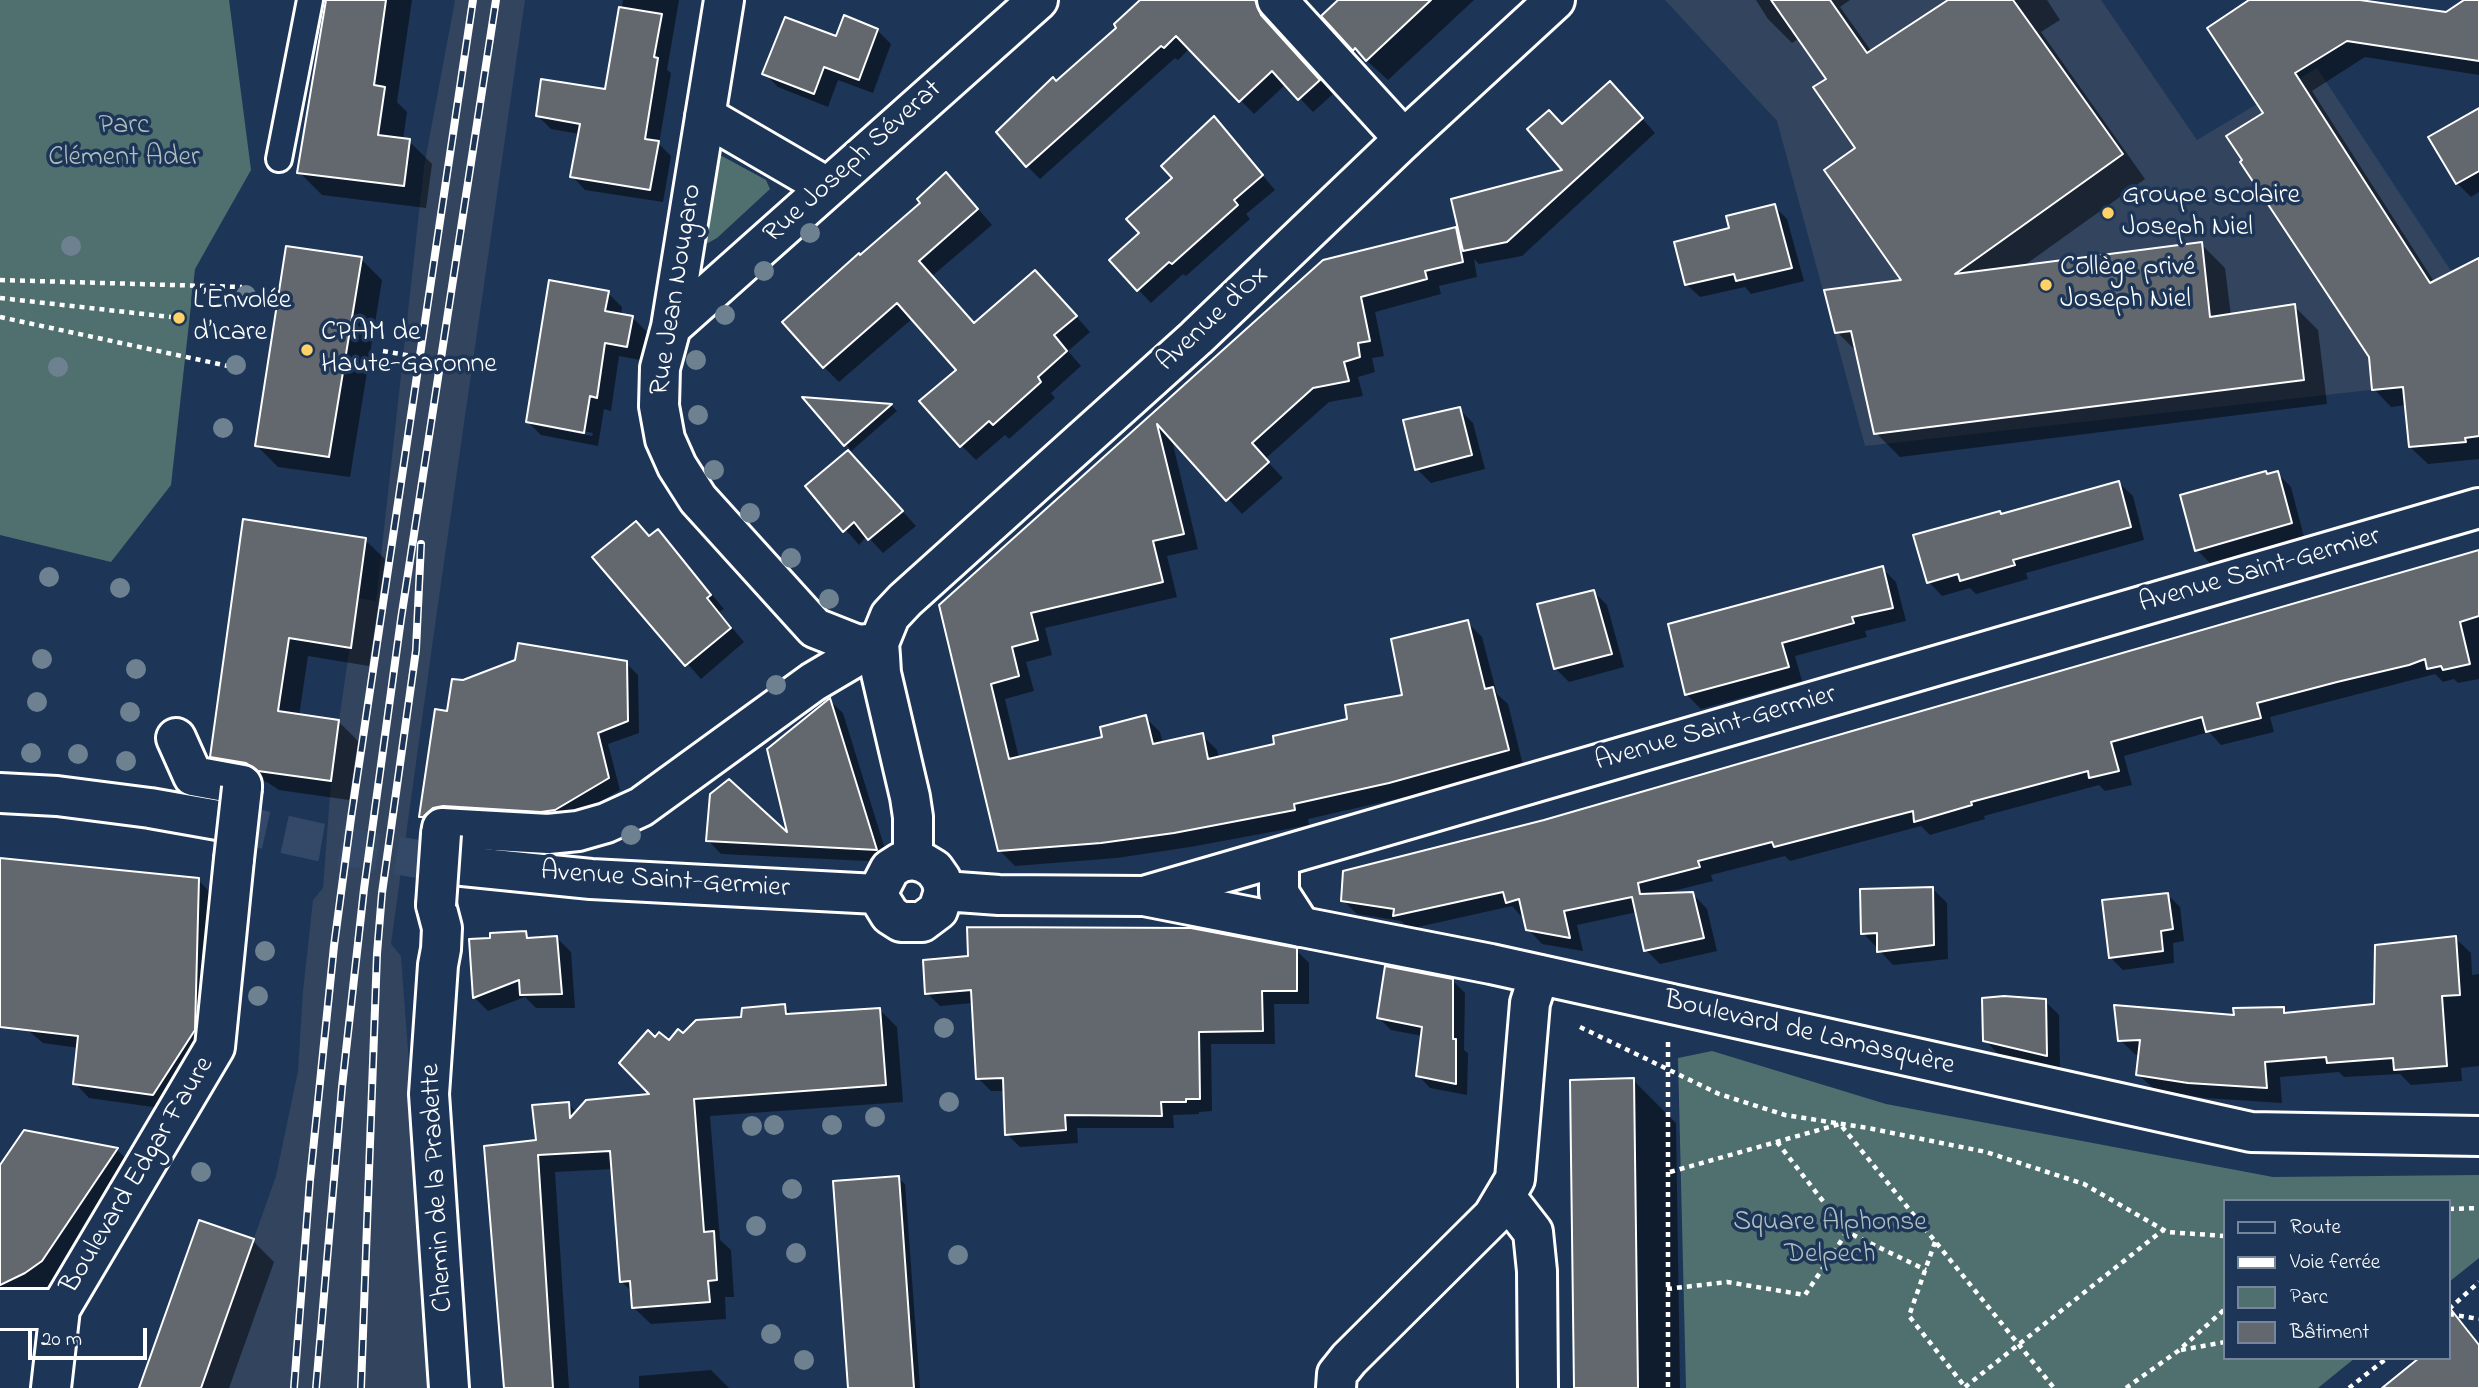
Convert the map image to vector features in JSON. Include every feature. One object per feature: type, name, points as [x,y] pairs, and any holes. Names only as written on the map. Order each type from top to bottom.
[{"type":"street","name":"Rue Jean Nougaro","points":[[724,0],[671,327],[660,369],[659,406],[665,439],[677,466],[698,499],[815,628],[858,645],[879,643]]},
{"type":"street","name":"Rue Joseph Séverat","points":[[671,327],[1038,0]]},
{"type":"street","points":[[1277,0],[1404,139]]},
{"type":"street","name":"Avenue d'Ox","points":[[879,643],[890,616],[905,600],[1196,338],[1404,139],[1555,0]]},
{"type":"street","points":[[705,116],[827,187]]},
{"type":"street","name":"Avenue Saint-Germier","points":[[944,891],[999,895],[1144,895],[2479,508]]},
{"type":"street","points":[[447,850],[442,828],[548,834],[578,831],[606,823],[641,807],[813,682],[879,643],[881,673],[910,797],[913,860]]},
{"type":"street","points":[[0,793],[57,796],[137,806],[236,805],[242,785],[193,776],[176,738]]},
{"type":"street","name":"Boulevard Edgar Faure","points":[[51,1388],[60,1309],[215,1046],[233,869],[236,805]]},
{"type":"street","name":"Avenue Saint-Germier","points":[[447,850],[591,879],[877,894]]},
{"type":"street","name":"Chemin de la Pradette","points":[[447,850],[436,905],[442,928],[429,1094],[449,1388]]},
{"type":"street","points":[[1279,857],[1279,893],[1301,927]]},
{"type":"street","points":[[913,860],[934,869],[941,879],[944,891],[938,910],[922,922],[901,922],[890,915],[877,894],[890,869],[901,862],[913,860]]},
{"type":"street","name":"Boulevard de Lamasquère","points":[[1144,895],[1301,927],[1534,989],[1670,1004],[2251,1132],[2479,1136]]},
{"type":"street","points":[[1336,1388],[1337,1374],[1349,1359],[1493,1216],[1515,1179],[1534,989]]},
{"type":"street","points":[[1505,1196],[1533,1232],[1537,1271],[1538,1388]]},
{"type":"street","points":[[0,1309],[60,1309]]},
{"type":"lane","points":[[279,159],[310,0]]},
{"type":"path","points":[[0,281],[242,287]]},
{"type":"path","points":[[0,298],[171,317]]},
{"type":"path","points":[[0,317],[228,366]]},
{"type":"path","points":[[383,351],[453,363]]},
{"type":"path","points":[[1534,989],[1667,1069],[1733,1098],[1786,1115],[1986,1152],[2084,1184],[2167,1232],[2224,1236]]},
{"type":"path","points":[[1668,1388],[1670,1172],[1667,1069],[1670,1004]]},
{"type":"path","points":[[1670,1172],[1840,1124]]},
{"type":"path","points":[[1840,1124],[2054,1388]]},
{"type":"path","points":[[1777,1142],[1847,1232],[1926,1270]]},
{"type":"path","points":[[2451,1209],[2479,1208]]},
{"type":"path","points":[[1935,1241],[1909,1316],[1966,1387],[2163,1230]]},
{"type":"path","points":[[1667,1289],[1727,1282],[1805,1295],[1847,1232]]},
{"type":"path","points":[[2451,1307],[2479,1282]]},
{"type":"path","points":[[2126,1388],[2178,1351],[2224,1310]]},
{"type":"path","points":[[2451,1314],[2479,1319]]},
{"type":"path","points":[[2178,1351],[2224,1342]]},
{"type":"path","points":[[2350,1388],[2385,1360]]},
{"type":"shaded area","points":[[455,0],[525,0],[391,944],[401,956],[433,1388],[201,1388],[276,1176],[298,1071],[313,900],[323,888],[339,720],[357,598],[376,601],[424,167]]},
{"type":"shaded area","name":"Groupe scolaire Joseph Niel","points":[[1665,0],[2101,0],[2197,140],[2317,68],[2461,286],[2479,378],[1865,446],[1777,121]]},
{"type":"green space","name":"Parc Clément Ader","points":[[0,0],[229,0],[251,170],[195,269],[171,485],[111,562],[0,535]]},
{"type":"green space","points":[[720,155],[766,180],[770,189],[717,238],[703,243],[716,156]]},
{"type":"green space","name":"Square Alphonse Delpech","points":[[1712,1051],[1886,1104],[2273,1177],[2479,1175],[2479,1258],[2451,1280],[2451,1199],[2224,1199],[2224,1360],[2353,1360],[2318,1388],[1686,1388],[1678,1058]]},
{"type":"building","points":[[326,0],[386,0],[374,85],[385,87],[378,135],[410,139],[404,186],[297,173]]},
{"type":"building","points":[[1140,0],[1255,0],[1261,15],[1320,80],[1298,100],[1272,71],[1239,102],[1176,36],[1164,48],[1161,46],[1026,167],[996,132],[1053,77],[1056,81],[1116,28],[1114,24]]},
{"type":"building","points":[[1338,0],[1431,0],[1366,61],[1355,48],[1353,51],[1321,16]]},
{"type":"building","points":[[1771,0],[1830,0],[1867,53],[1948,0],[2013,0],[2123,154],[1955,274],[2202,242],[2210,317],[2295,304],[2304,380],[1874,434],[1851,331],[1835,333],[1824,290],[1901,280],[1824,170],[1855,148],[1813,87],[1826,79]]},
{"type":"building","points":[[2249,0],[2360,0],[2446,12],[2464,0],[2479,0],[2479,61],[2347,41],[2295,73],[2430,283],[2479,258],[2479,436],[2465,438],[2466,442],[2409,447],[2403,387],[2372,390],[2369,357],[2240,162],[2242,160],[2226,136],[2263,113],[2207,28]]},
{"type":"building","points":[[619,7],[662,14],[654,57],[658,58],[645,139],[659,141],[650,190],[570,177],[580,124],[536,116],[541,79],[605,89]]},
{"type":"building","points":[[844,15],[878,29],[859,80],[824,67],[814,94],[762,74],[785,17],[836,36]]},
{"type":"building","points":[[1610,81],[1643,118],[1507,242],[1463,251],[1451,199],[1562,170],[1527,129],[1549,110],[1562,124]]},
{"type":"building","points":[[2479,108],[2479,171],[2456,184],[2428,137]]},
{"type":"building","points":[[1214,116],[1263,175],[1234,200],[1238,205],[1172,264],[1169,262],[1137,291],[1109,260],[1139,233],[1126,219],[1172,178],[1161,166]]},
{"type":"building","points":[[946,172],[978,209],[919,261],[974,323],[1035,270],[1077,316],[1054,335],[1067,351],[1038,377],[1041,382],[993,425],[989,421],[960,447],[919,401],[956,370],[897,303],[823,368],[782,322],[920,203],[917,199]]},
{"type":"building","points":[[1775,204],[1792,268],[1736,281],[1734,274],[1685,285],[1674,242],[1729,228],[1726,216]]},
{"type":"building","points":[[1456,227],[1463,262],[1425,271],[1427,279],[1361,297],[1370,341],[1358,343],[1360,357],[1344,362],[1349,381],[1313,388],[1252,443],[1269,462],[1226,501],[1157,424],[1184,534],[1153,541],[1163,582],[1031,613],[1038,640],[1012,647],[1019,676],[991,684],[1009,759],[1102,737],[1100,727],[1146,715],[1153,744],[1203,733],[1208,759],[1274,744],[1273,736],[1347,719],[1345,705],[1402,695],[1391,639],[1468,620],[1485,689],[1493,687],[1509,750],[1389,783],[1294,804],[1295,810],[1174,833],[1101,843],[998,851],[939,605],[1323,260]]},
{"type":"building","points":[[286,246],[362,257],[329,457],[255,446]]},
{"type":"building","points":[[549,280],[609,291],[605,311],[633,316],[627,347],[605,343],[597,398],[590,396],[584,433],[526,422]]},
{"type":"building","points":[[802,397],[892,404],[844,446]]},
{"type":"building","points":[[1460,407],[1472,455],[1415,470],[1403,420]]},
{"type":"building","points":[[848,450],[903,511],[868,540],[854,522],[843,532],[805,486]]},
{"type":"building","points":[[2266,471],[2267,474],[2278,471],[2292,523],[2195,551],[2180,495]]},
{"type":"building","points":[[2119,481],[2131,527],[2013,560],[2015,565],[1960,581],[1958,574],[1927,583],[1913,535]]},
{"type":"building","points":[[243,519],[366,538],[351,648],[289,638],[278,711],[339,720],[331,781],[258,771],[246,763],[210,757]]},
{"type":"building","points":[[636,521],[649,536],[658,529],[711,595],[707,598],[731,628],[685,666],[592,557]]},
{"type":"building","points":[[2479,550],[2479,616],[2460,622],[2470,664],[2443,670],[2441,666],[2427,669],[2425,659],[2257,703],[2261,718],[2206,732],[2202,717],[2111,742],[2119,771],[2089,778],[2088,771],[1971,802],[1972,805],[1914,822],[1913,811],[1774,847],[1772,842],[1698,861],[1700,867],[1638,883],[1640,894],[1693,892],[1704,938],[1644,951],[1632,897],[1564,911],[1570,938],[1526,930],[1519,899],[1506,903],[1503,892],[1393,916],[1394,909],[1341,901],[1343,871],[1544,820]]},
{"type":"building","points":[[1883,566],[1893,608],[1852,617],[1854,623],[1782,643],[1789,667],[1685,695],[1668,624]]},
{"type":"building","points":[[1594,590],[1612,654],[1554,669],[1537,604]]},
{"type":"building","points":[[518,643],[627,661],[628,721],[598,733],[609,778],[555,810],[541,812],[443,806],[433,808],[423,817],[419,817],[435,709],[447,711],[452,679],[463,680],[515,660]]},
{"type":"building","points":[[830,698],[877,850],[706,841],[710,794],[729,779],[787,832],[767,749]]},
{"type":"building","points":[[0,858],[199,878],[195,1030],[153,1095],[73,1084],[78,1036],[0,1027]]},
{"type":"building","points":[[1933,887],[1934,945],[1877,952],[1877,933],[1861,934],[1860,889]]},
{"type":"building","points":[[2168,893],[2173,929],[2161,931],[2163,951],[2109,958],[2102,900]]},
{"type":"building","points":[[967,927],[1191,928],[1297,948],[1297,991],[1262,991],[1263,1031],[1199,1032],[1200,1099],[1161,1102],[1162,1116],[1065,1115],[1066,1130],[1005,1135],[1003,1078],[976,1079],[971,990],[925,994],[923,960],[968,956]]},
{"type":"building","points":[[526,931],[527,938],[557,936],[562,994],[520,995],[519,980],[473,998],[469,939],[490,938],[490,933]]},
{"type":"building","points":[[2456,936],[2460,995],[2442,996],[2447,1066],[2394,1070],[2393,1058],[2327,1063],[2326,1057],[2265,1062],[2267,1088],[2188,1083],[2136,1075],[2140,1040],[2118,1041],[2114,1005],[2234,1015],[2233,1008],[2284,1007],[2284,1013],[2374,1004],[2375,945]]},
{"type":"building","points":[[1385,966],[1453,979],[1456,1084],[1416,1076],[1422,1027],[1377,1018]]},
{"type":"building","points":[[2004,996],[2046,999],[2047,1056],[1983,1041],[1982,998]]},
{"type":"building","points":[[785,1004],[786,1014],[880,1008],[886,1085],[694,1099],[704,1232],[714,1231],[717,1280],[708,1281],[710,1302],[632,1308],[630,1281],[620,1282],[610,1151],[538,1155],[553,1388],[504,1388],[484,1146],[536,1140],[532,1105],[569,1102],[570,1118],[586,1100],[649,1094],[619,1063],[648,1030],[655,1037],[659,1032],[669,1040],[678,1029],[683,1033],[696,1020],[741,1017],[742,1008]]},
{"type":"building","points":[[1634,1078],[1638,1388],[1574,1388],[1570,1080]]},
{"type":"building","points":[[24,1130],[118,1148],[42,1261],[0,1285],[0,1165]]},
{"type":"building","points":[[899,1176],[914,1388],[848,1388],[833,1181]]},
{"type":"building","points":[[199,1220],[254,1239],[201,1388],[139,1388]]},
{"type":"building","points":[[2451,1310],[2479,1345],[2479,1388],[2382,1388],[2417,1360],[2451,1360]]},
{"type":"tunnel","points":[[229,822],[319,842],[453,865]]},
{"type":"railway","points":[[294,1388],[310,1180],[334,946],[473,0]]},
{"type":"railway","points":[[316,1388],[342,1087],[364,889],[401,619],[496,0]]},
{"type":"railway","points":[[361,1388],[377,954],[382,893],[416,650],[421,544]]},
{"type":"place","name":"Groupe scolaire Joseph Niel","points":[[2108,213]]},
{"type":"place","name":"Collège privé Joseph Niel","points":[[2046,285]]},
{"type":"place","name":"L’Envolée d’Icare","points":[[179,318]]},
{"type":"place","name":"CPAM de Haute-Garonne","points":[[307,350]]}]
